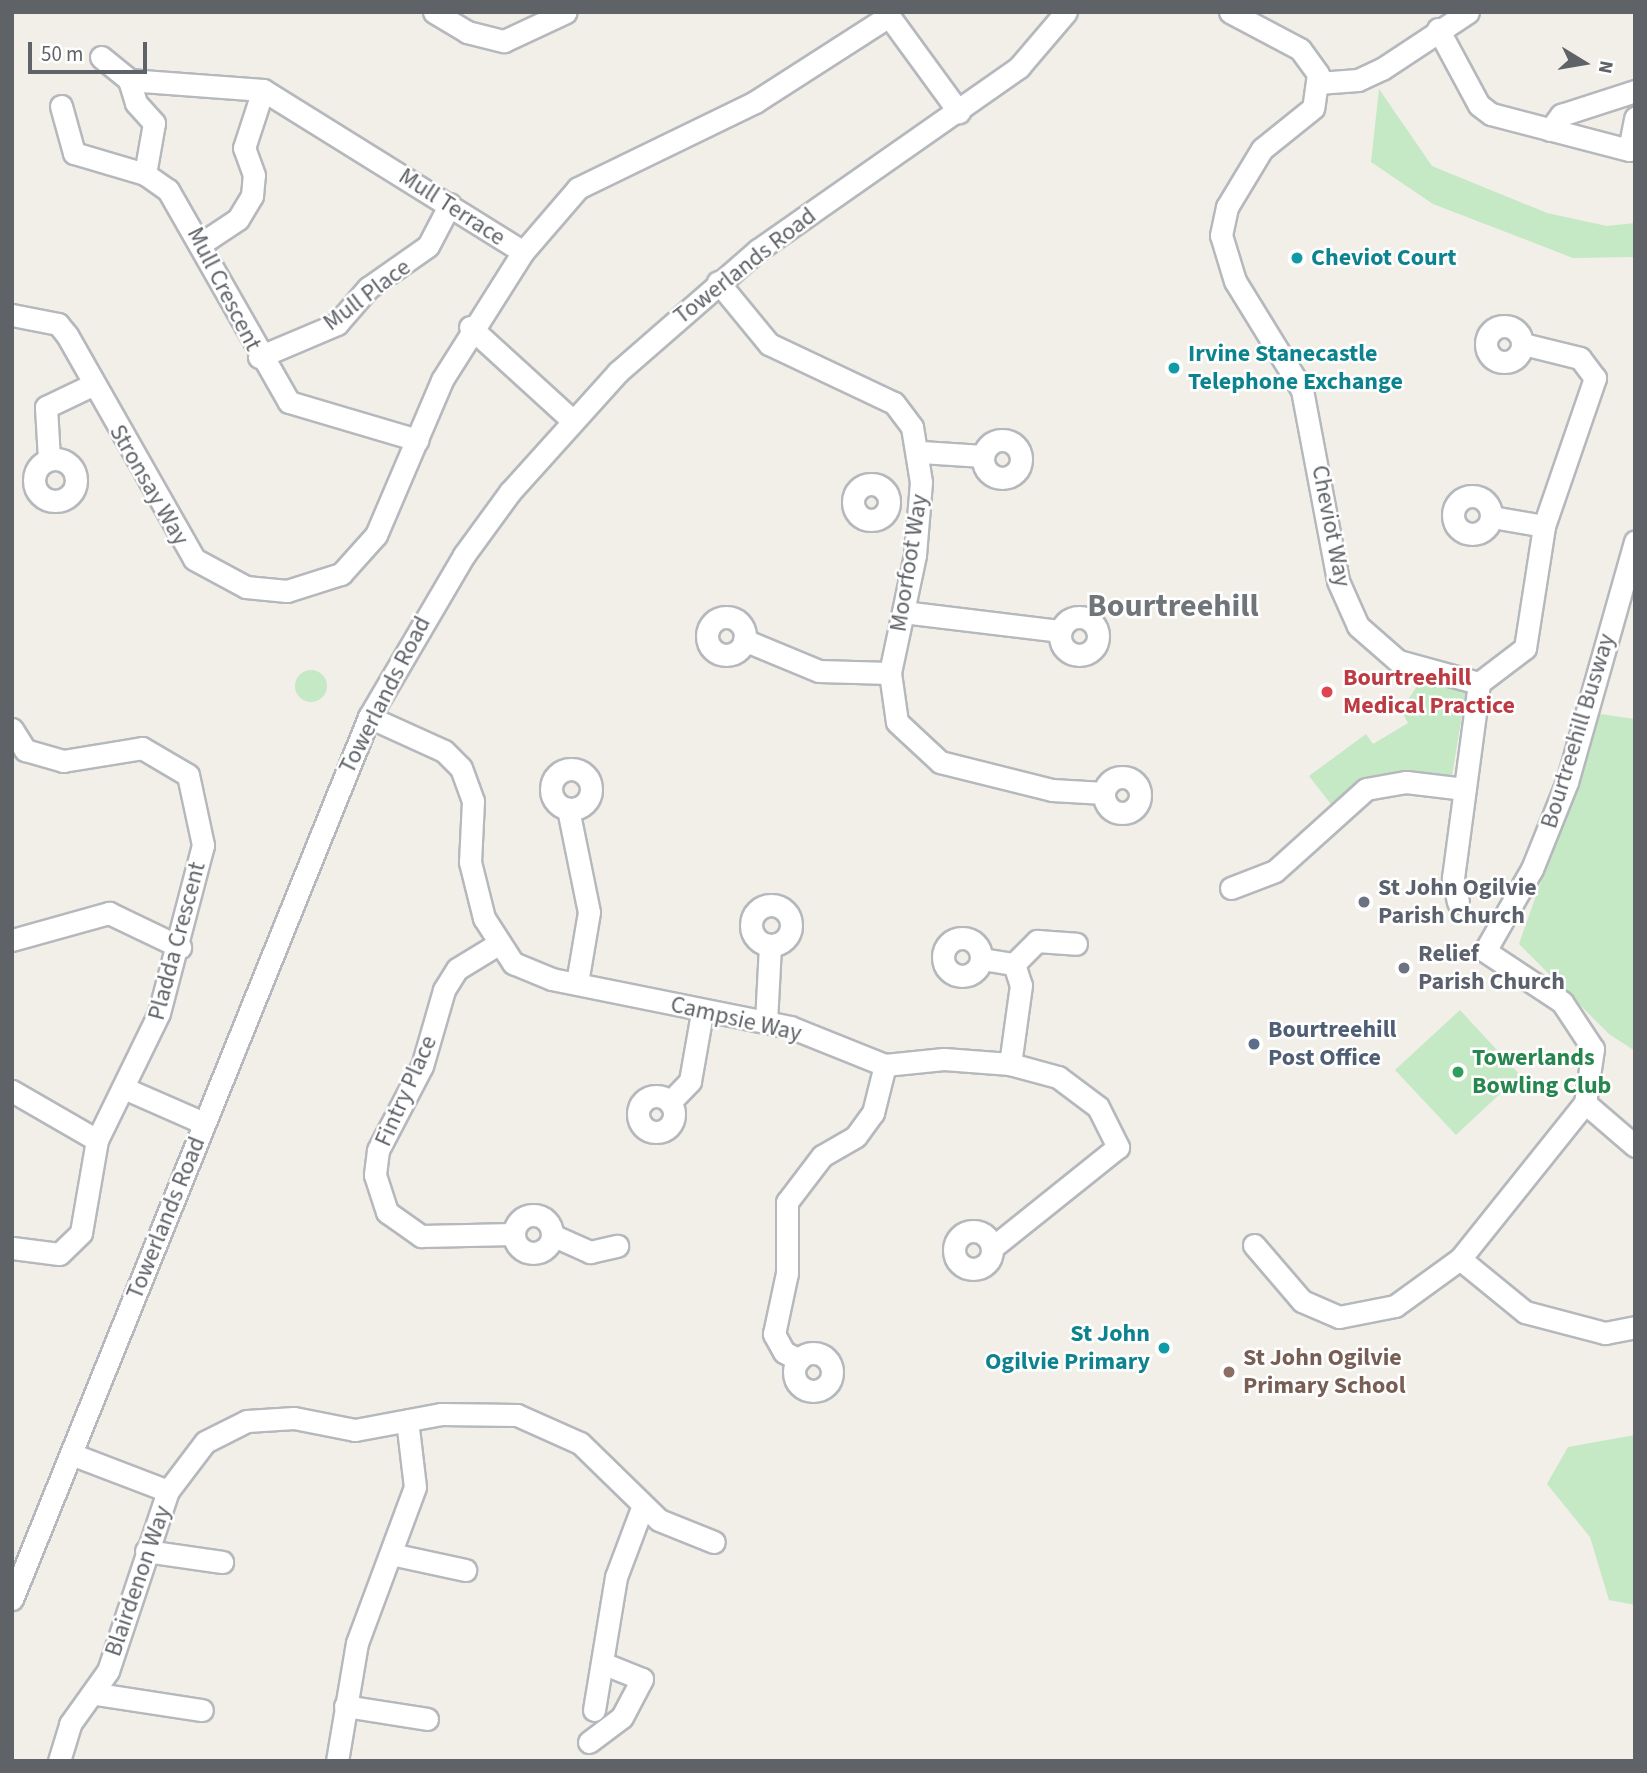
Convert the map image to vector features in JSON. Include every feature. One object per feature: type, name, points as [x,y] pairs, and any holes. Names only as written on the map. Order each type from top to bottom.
[{"type":"street","points":[[434,12],[467,32],[504,41],[566,12]]},
{"type":"street","name":"Towerlands Road","points":[[12,1599],[369,718],[464,555],[572,420],[718,282],[1019,67],[1066,12]]},
{"type":"street","points":[[1230,12],[1311,59],[1318,83],[1358,80],[1468,12]]},
{"type":"street","points":[[888,14],[959,112]]},
{"type":"street","name":"Mull Terrace","points":[[129,80],[263,90],[450,204],[523,252],[578,188],[755,102],[888,14]]},
{"type":"street","points":[[1438,29],[1484,111],[1550,131],[1629,150],[1635,118]]},
{"type":"street","points":[[102,57],[129,80],[135,103],[153,123],[145,174]]},
{"type":"street","name":"Cheviot Way","points":[[1318,83],[1313,108],[1262,149],[1237,187],[1221,235],[1227,262],[1302,390],[1338,581],[1358,626],[1398,661],[1479,683]]},
{"type":"street","points":[[202,243],[238,219],[252,196],[254,175],[244,148],[263,90]]},
{"type":"street","points":[[1550,131],[1561,115],[1635,91]]},
{"type":"street","name":"Mull Crescent","points":[[61,106],[74,153],[145,174],[168,190],[202,243],[259,357],[289,402],[417,440]]},
{"type":"street","name":"Mull Place","points":[[259,357],[337,324],[368,288],[428,246],[450,204]]},
{"type":"street","name":"Stronsay Way","points":[[12,315],[58,324],[185,549],[213,572],[267,591],[318,586],[356,560],[376,535],[470,327],[523,252]]},
{"type":"street","points":[[718,282],[790,359],[894,403],[921,452],[983,456]]},
{"type":"street","points":[[470,327],[572,420]]},
{"type":"street","points":[[1458,902],[1453,878],[1479,683],[1525,649],[1544,526],[1595,378],[1580,358],[1523,344]]},
{"type":"street","points":[[49,459],[46,407],[92,384]]},
{"type":"street","name":"Moorfoot Way","points":[[921,452],[919,508],[903,612],[890,673],[897,722],[940,762],[1052,790],[1104,793]]},
{"type":"street","points":[[889,503],[919,508]]},
{"type":"street","points":[[1492,517],[1544,526]]},
{"type":"street","name":"Bourtreehill Busway","points":[[1585,1103],[1593,1049],[1562,1002],[1485,951],[1532,869],[1567,782],[1635,541]]},
{"type":"street","points":[[903,612],[1059,631]]},
{"type":"street","points":[[744,640],[819,671],[890,673]]},
{"type":"street","name":"Campsie Way","points":[[369,718],[444,751],[461,768],[473,801],[476,887],[498,944],[513,963],[534,974],[702,1013],[765,1022],[885,1065],[944,1059],[1010,1064],[1058,1077],[1098,1107],[1118,1147],[992,1248]]},
{"type":"street","name":"Pladda Crescent","points":[[12,729],[25,750],[63,761],[142,748],[188,775],[203,845],[180,947],[126,1089],[97,1140],[81,1233],[59,1254],[12,1248]]},
{"type":"street","points":[[1231,888],[1275,871],[1366,789],[1406,782],[1465,789]]},
{"type":"street","points":[[568,809],[589,912],[577,983]]},
{"type":"street","points":[[12,940],[109,914],[180,947]]},
{"type":"street","points":[[1014,964],[1037,941],[1076,944]]},
{"type":"street","name":"Fintry Place","points":[[498,944],[457,969],[444,990],[422,1066],[378,1150],[375,1175],[387,1212],[421,1236],[514,1234],[518,1222],[534,1215],[546,1221],[552,1235],[590,1252],[617,1246]]},
{"type":"street","points":[[765,1022],[770,945]]},
{"type":"street","points":[[982,959],[1014,964]]},
{"type":"street","points":[[1010,1064],[1021,985],[1014,964]]},
{"type":"street","points":[[670,1102],[690,1081],[702,1013]]},
{"type":"street","points":[[799,1360],[784,1352],[774,1334],[787,1273],[787,1202],[822,1156],[856,1136],[873,1113],[885,1065]]},
{"type":"street","points":[[126,1089],[204,1123]]},
{"type":"street","points":[[12,1091],[97,1140]]},
{"type":"street","points":[[1254,1245],[1302,1301],[1339,1317],[1395,1306],[1460,1259],[1585,1103],[1635,1146]]},
{"type":"street","points":[[1460,1259],[1525,1312],[1605,1333],[1635,1327]]},
{"type":"street","points":[[168,1491],[205,1442],[247,1421],[278,1417],[355,1430],[407,1420],[477,1412],[517,1415],[558,1430],[642,1508],[714,1542]]},
{"type":"street","points":[[337,1761],[357,1643],[415,1487],[407,1420]]},
{"type":"street","name":"Blairdenon Way","points":[[59,1761],[71,1724],[97,1693],[168,1491],[71,1454]]},
{"type":"street","points":[[594,1710],[616,1577],[642,1508]]},
{"type":"street","points":[[146,1550],[222,1562]]},
{"type":"street","points":[[391,1554],[465,1570]]},
{"type":"street","points":[[589,1742],[622,1717],[642,1679],[602,1663]]},
{"type":"street","points":[[97,1693],[202,1710]]},
{"type":"street","points":[[345,1706],[427,1719]]},
{"type":"green space","points":[[1379,89],[1432,166],[1547,213],[1607,226],[1635,223],[1635,257],[1573,258],[1433,204],[1371,162]]},
{"type":"green space","points":[[311,670],[322,675],[327,686],[322,697],[311,702],[300,697],[295,686],[300,675]]},
{"type":"green space","points":[[1421,680],[1466,691],[1452,776],[1334,808],[1309,776],[1366,734],[1373,744],[1408,723],[1401,710]]},
{"type":"green space","points":[[1600,714],[1635,719],[1635,1051],[1609,1034],[1519,944]]},
{"type":"green space","name":"Towerlands Bowling Club","points":[[1460,1010],[1520,1075],[1456,1135],[1395,1070]]},
{"type":"green space","points":[[1635,1435],[1635,1605],[1609,1600],[1590,1537],[1547,1484],[1568,1447]]},
{"type":"place","name":"Cheviot Court","points":[[1297,258]]},
{"type":"place","name":"Irvine Stanecastle Telephone Exchange","points":[[1174,368]]},
{"type":"place","name":"Bourtreehill Medical Practice","points":[[1327,692]]},
{"type":"place","name":"St John Ogilvie Parish Church","points":[[1364,902]]},
{"type":"place","name":"Relief Parish Church","points":[[1404,968]]},
{"type":"place","name":"Bourtreehill Post Office","points":[[1254,1044]]},
{"type":"place","name":"Towerlands Bowling Club","points":[[1458,1072]]},
{"type":"place","name":"St John Ogilvie Primary","points":[[1164,1348]]},
{"type":"place","name":"St John Ogilvie Primary School","points":[[1229,1372]]},
{"type":"district","name":"Bourtreehill","points":[[1173,606]]}]
